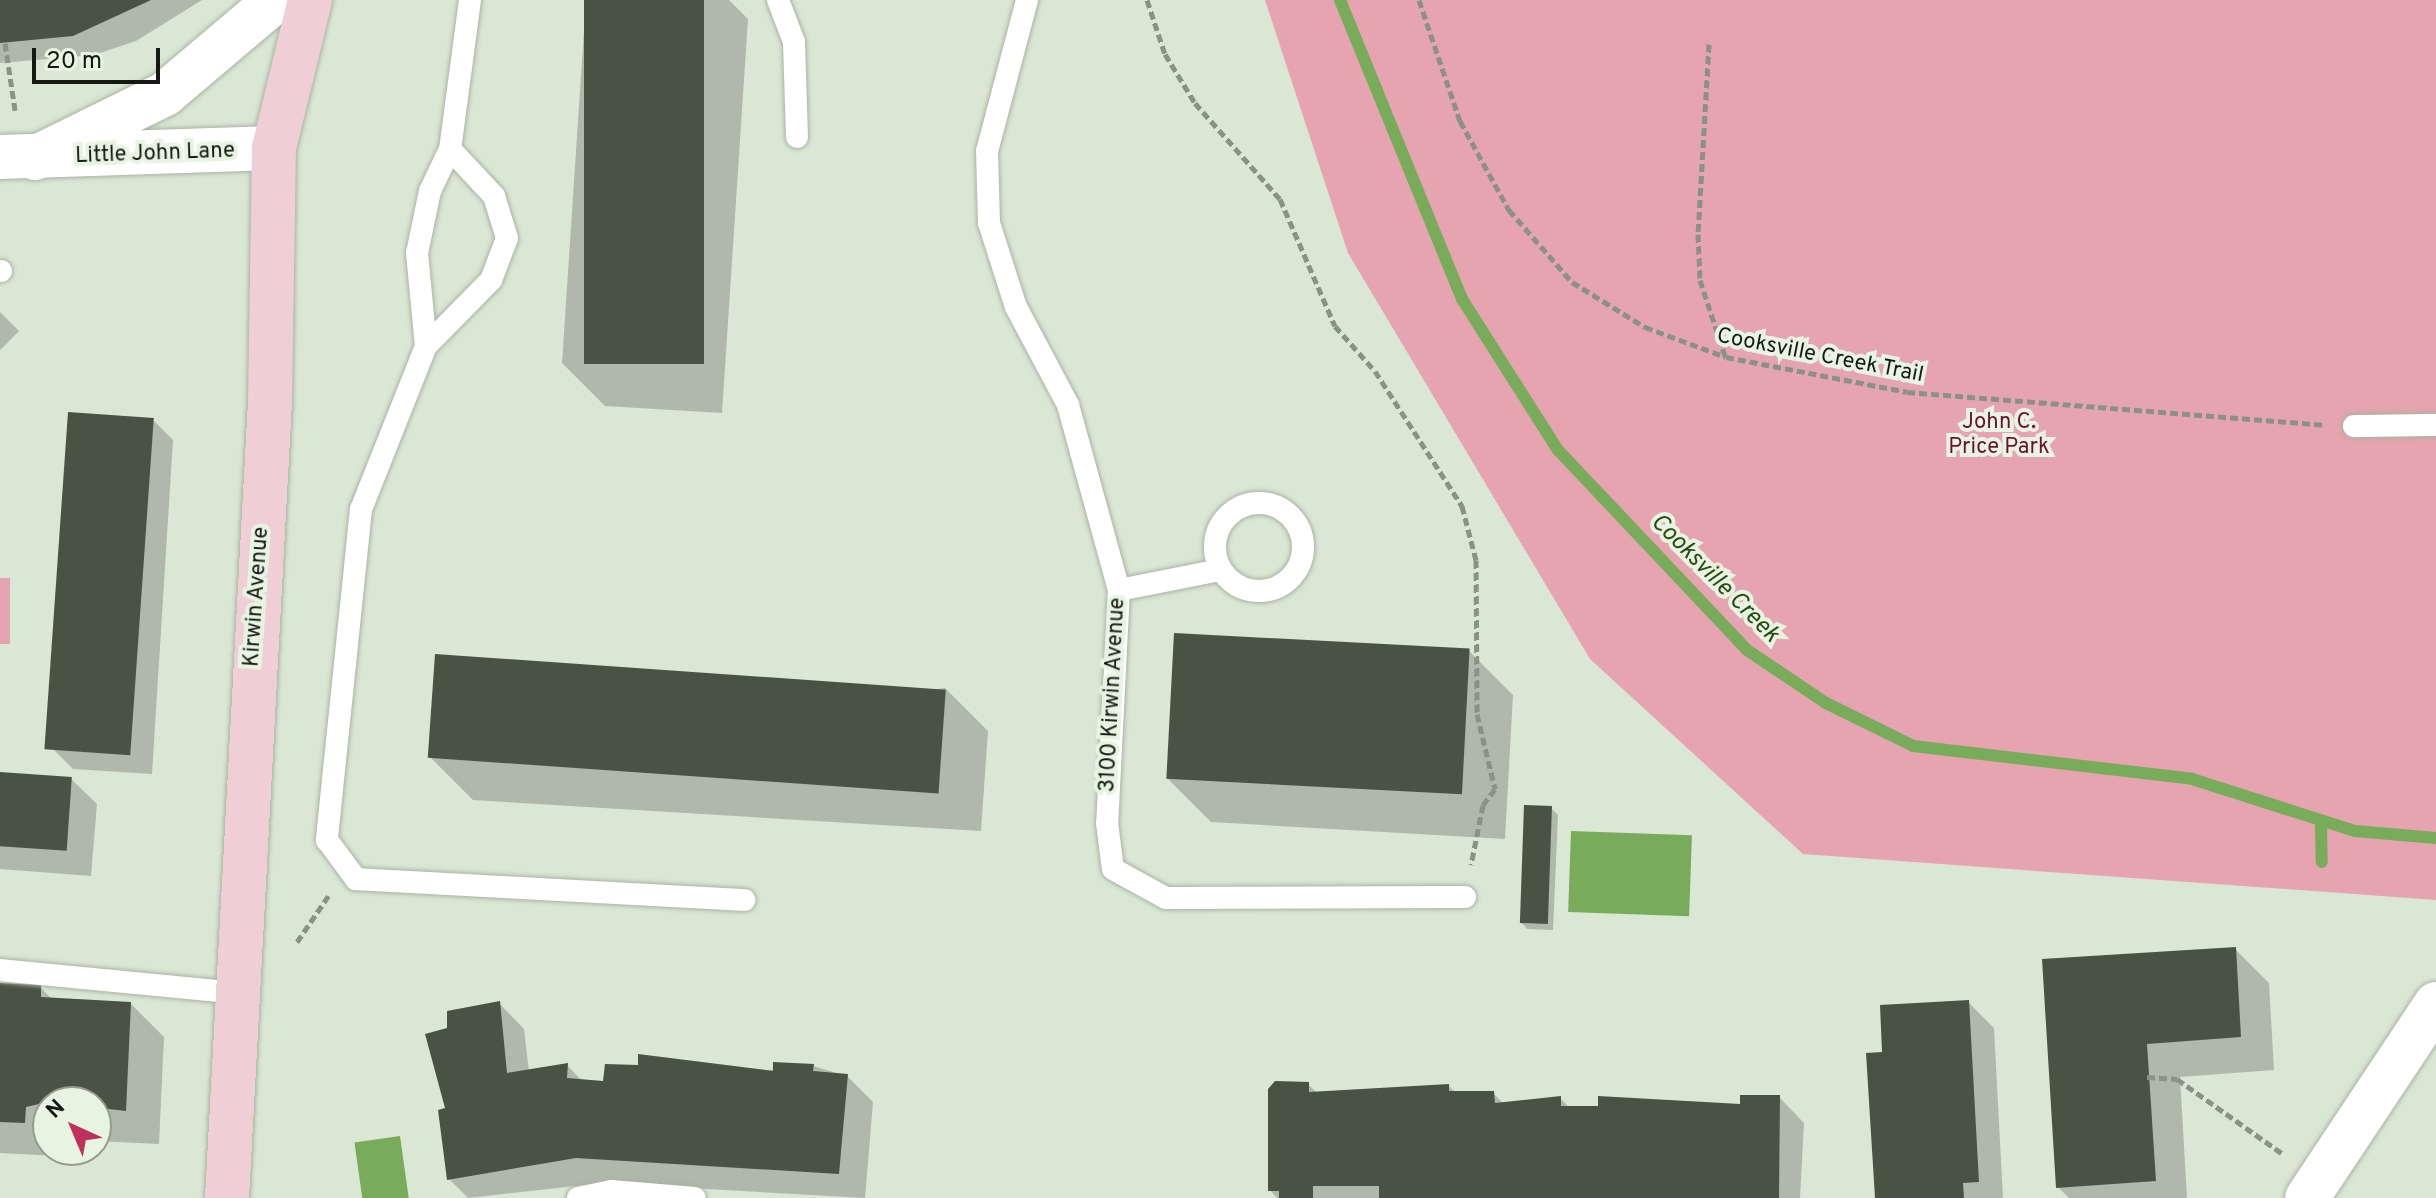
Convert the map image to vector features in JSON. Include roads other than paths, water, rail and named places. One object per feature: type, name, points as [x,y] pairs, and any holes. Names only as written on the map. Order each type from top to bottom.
[{"type":"street","name":"Little John Lane","points":[[17,158],[165,94],[276,0]]},
{"type":"street","name":"Kirwin Avenue","points":[[227,1198],[270,402],[274,148],[310,0]]},
{"type":"street","name":"Little John Lane","points":[[17,158],[274,148]]},
{"type":"street","points":[[2314,1189],[2436,1004]]},
{"type":"lane","points":[[426,346],[417,253],[430,191],[450,149],[470,0]]},
{"type":"lane","points":[[778,0],[794,42],[797,137]]},
{"type":"lane","name":"3100 Kirwin Avenue","points":[[1027,0],[987,151],[989,223],[1016,307],[1068,405],[1119,590],[1107,823],[1113,869],[1166,898],[1465,897]]},
{"type":"lane","points":[[450,149],[494,196],[507,238],[491,280],[426,346],[359,524],[327,840],[356,879],[744,900]]},
{"type":"lane","points":[[2354,426],[2436,425]]},
{"type":"lane","points":[[1269,504],[1294,520],[1304,547],[1284,584],[1242,589],[1220,570],[1219,527],[1240,507],[1269,504]]},
{"type":"lane","points":[[1119,590],[1220,570]]},
{"type":"lane","points":[[0,970],[237,993]]},
{"type":"lane","points":[[578,1198],[611,1191],[695,1198]]},
{"type":"waterway","name":"Cooksville Creek","points":[[1340,0],[1462,299],[1558,450],[1747,650],[1826,703],[1913,746],[2192,779],[2355,831],[2436,838]]},
{"type":"waterway","points":[[2321,823],[2322,862]]},
{"type":"park label","name":"John C. Price Park","points":[[1999,434]]}]
